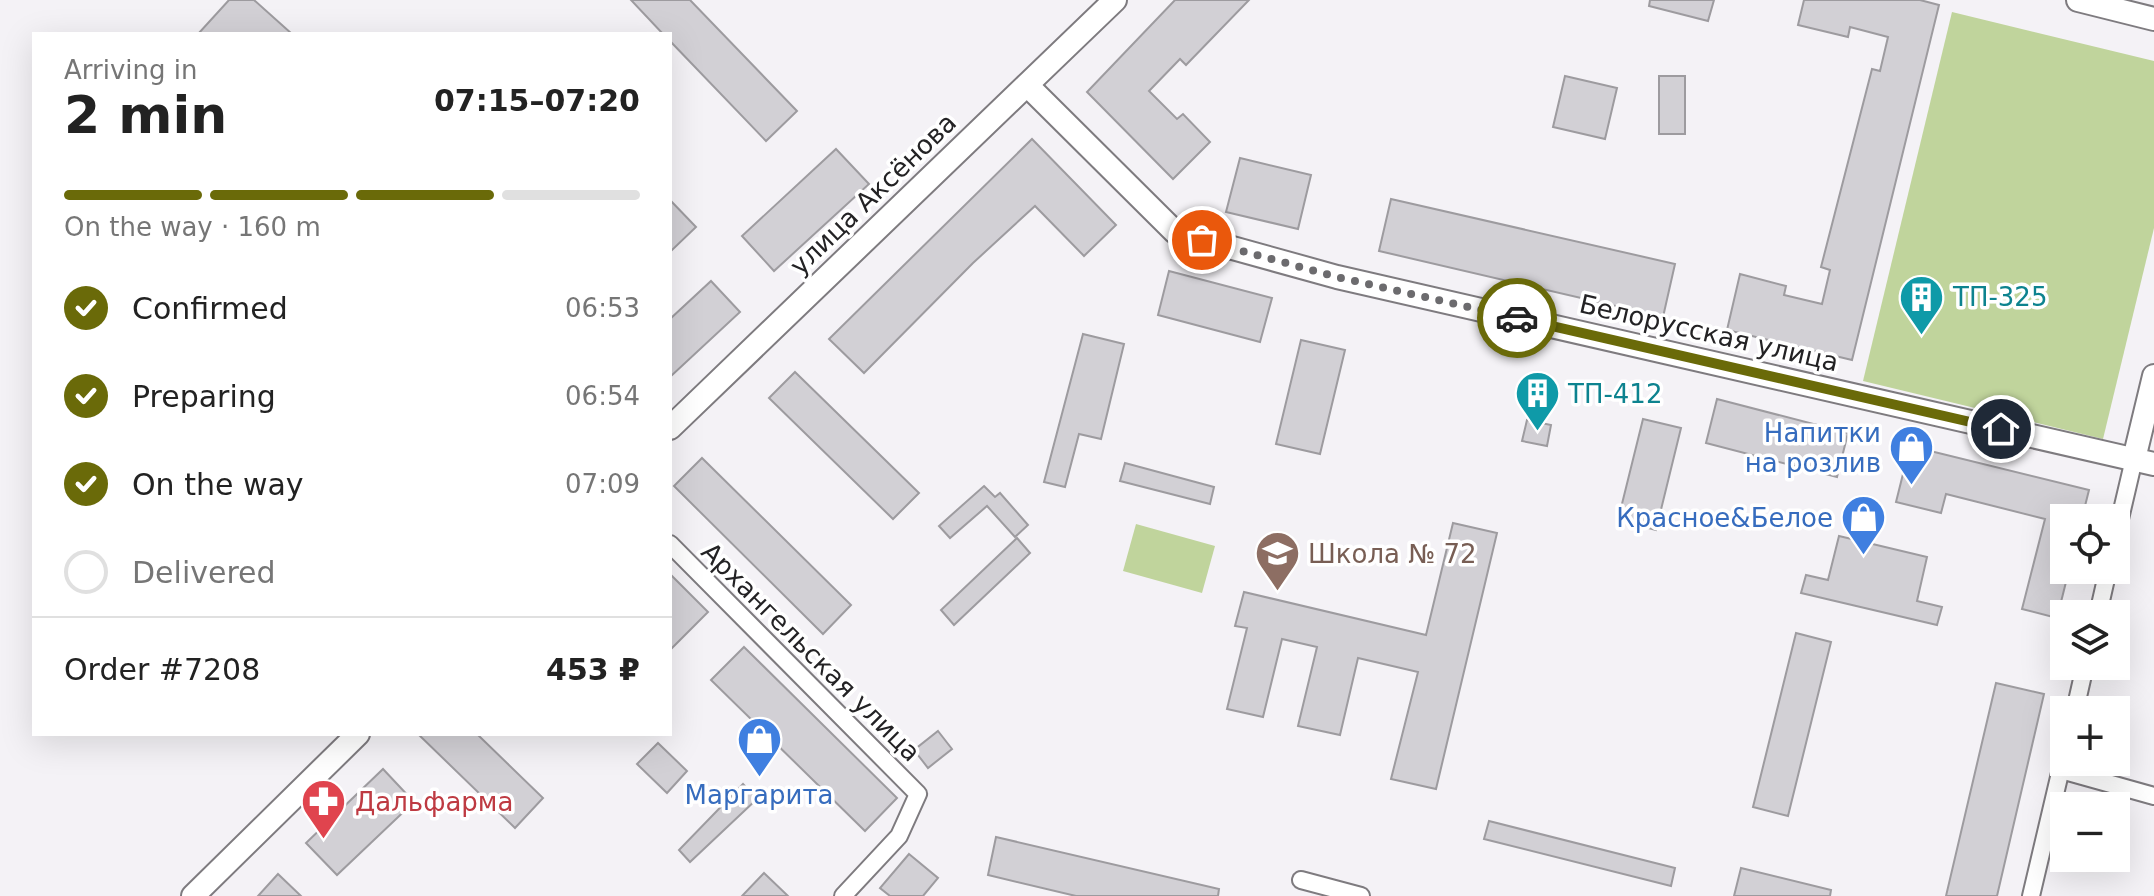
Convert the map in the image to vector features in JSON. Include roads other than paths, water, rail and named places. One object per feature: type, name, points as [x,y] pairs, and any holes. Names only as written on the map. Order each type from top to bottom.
[{"type":"street","name":"улица Аксёнова","points":[[672,426],[1115,0]]},
{"type":"street","points":[[2078,0],[2154,19]]},
{"type":"street","name":"Белорусская улица","points":[[1027,85],[1175,232],[1337,277],[2144,462]]},
{"type":"street","points":[[2128,504],[2144,462],[2154,376]]},
{"type":"street","name":"Архангельская улица","points":[[672,546],[918,794],[899,836],[843,896]]},
{"type":"street","points":[[193,896],[356,736]]},
{"type":"street","points":[[2031,896],[2059,776]]},
{"type":"street","points":[[2098,776],[2154,796]]},
{"type":"street","points":[[1301,880],[1361,896]]},
{"type":"place","name":"ТП-325","points":[[1922,336]]},
{"type":"place","name":"ТП-412","points":[[1537,433]]},
{"type":"place","name":"Напитки на розлив","points":[[1912,487]]},
{"type":"place","name":"Красное&Белое","points":[[1864,557]]},
{"type":"place","name":"Школа № 72","points":[[1277,593]]},
{"type":"place","name":"Маргарита","points":[[759,779]]},
{"type":"place","name":"Дальфарма","points":[[324,841]]}]
